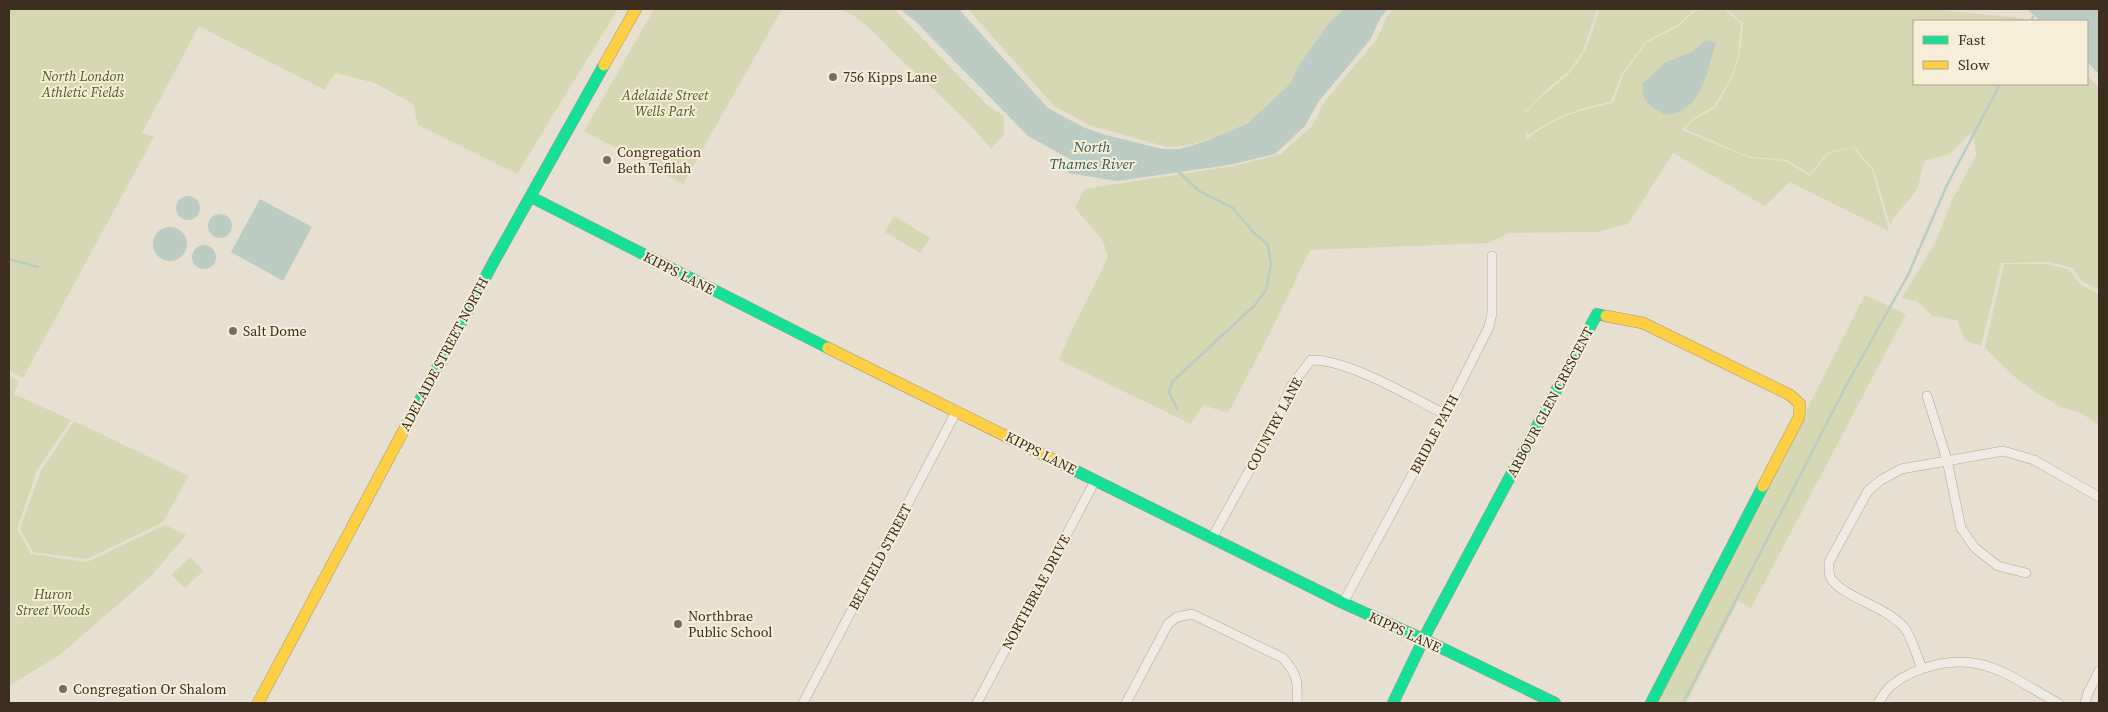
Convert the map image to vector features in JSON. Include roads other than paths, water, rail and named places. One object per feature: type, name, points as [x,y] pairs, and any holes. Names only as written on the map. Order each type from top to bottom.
[{"type":"street","name":"ADELAIDE STREET NORTH","points":[[258,703],[468,309],[636,9]]},
{"type":"street","name":"KIPPS LANE","points":[[531,197],[725,297],[957,410],[1095,481],[1343,603],[1423,639],[1555,703]]},
{"type":"street","name":"BRIDLE PATH","points":[[1343,603],[1445,414],[1491,322],[1492,256]]},
{"type":"street","name":"ARBOUR GLEN CRESCENT","points":[[1423,639],[1597,314],[1643,323],[1790,395],[1800,404],[1798,417],[1651,703]]},
{"type":"street","name":"COUNTRY LANE","points":[[1212,538],[1268,437],[1292,385],[1311,360],[1324,360],[1352,369],[1445,414]]},
{"type":"street","points":[[1927,396],[1947,460],[1961,528],[1975,548],[1998,566],[2026,573]]},
{"type":"street","name":"BELFIELD STREET","points":[[803,703],[957,410]]},
{"type":"street","points":[[1922,668],[1905,628],[1891,614],[1842,588],[1832,580],[1829,571],[1829,562],[1868,491],[1881,480],[1901,469],[2003,451],[2034,460],[2099,497]]},
{"type":"street","name":"NORTHBRAE DRIVE","points":[[976,703],[1095,481]]},
{"type":"street","points":[[1126,703],[1168,624],[1177,617],[1192,614],[1284,658],[1294,670],[1298,687],[1297,703]]},
{"type":"street","points":[[1393,703],[1423,639]]},
{"type":"street","points":[[1878,703],[1891,685],[1922,668],[1960,662],[1979,664],[1999,671],[2058,703]]},
{"type":"street","points":[[2085,703],[2099,671]]},
{"type":"water","name":"North Thames River","points":[[900,9],[959,9],[1048,108],[1083,127],[1102,134],[1162,149],[1180,149],[1209,140],[1248,123],[1290,84],[1298,67],[1328,24],[1344,9],[1388,9],[1381,17],[1370,40],[1319,101],[1305,126],[1275,154],[1229,165],[1117,181],[1068,173],[1070,159],[1028,136],[915,21]]},
{"type":"water","points":[[2027,9],[2099,9],[2099,74],[2088,63],[2088,20],[2039,20]]},
{"type":"water","points":[[1706,40],[1716,42],[1702,88],[1697,96],[1684,109],[1675,113],[1665,115],[1651,106],[1645,100],[1642,84],[1666,62],[1692,52]]},
{"type":"water","points":[[188,196],[196,200],[200,208],[196,216],[188,220],[180,216],[176,208],[180,200]]},
{"type":"water","points":[[260,199],[312,227],[283,281],[231,252]]},
{"type":"water","points":[[220,214],[229,217],[232,226],[229,235],[220,238],[211,235],[208,226],[211,217]]},
{"type":"water","points":[[170,227],[182,232],[187,244],[182,256],[170,261],[158,256],[153,244],[158,232]]},
{"type":"water","points":[[204,245],[209,246],[215,252],[215,262],[209,268],[204,269],[199,268],[193,262],[192,257],[193,252],[199,246]]},
{"type":"waterway","points":[[1683,703],[1847,384],[1908,275],[1947,185],[1999,85]]},
{"type":"waterway","points":[[1177,409],[1169,392],[1173,381],[1255,305],[1266,290],[1271,265],[1268,245],[1252,231],[1233,208],[1199,191],[1178,171]]},
{"type":"waterway","points":[[9,259],[38,267]]},
{"type":"place","name":"756 Kipps Lane","points":[[833,77]]},
{"type":"place","name":"Congregation Beth Tefilah","points":[[607,160]]},
{"type":"place","name":"Salt Dome","points":[[233,331]]},
{"type":"place","name":"Northbrae Public School","points":[[678,624]]},
{"type":"place","name":"Congregation Or Shalom","points":[[63,689]]},
{"type":"park label","name":"North London Athletic Fields","points":[[83,84]]},
{"type":"park label","name":"Adelaide Street Wells Park","points":[[665,104]]},
{"type":"park label","name":"Huron Street Woods","points":[[53,602]]}]
